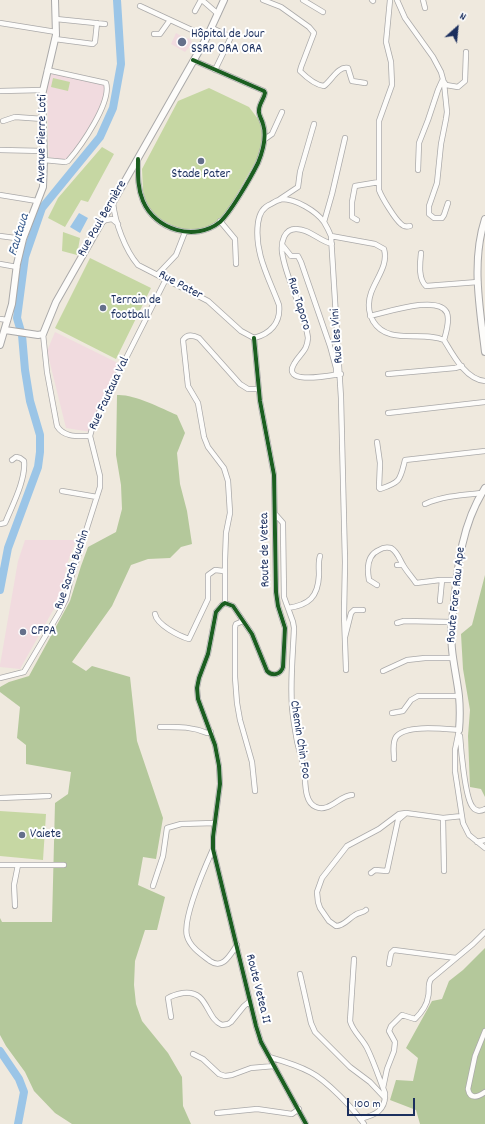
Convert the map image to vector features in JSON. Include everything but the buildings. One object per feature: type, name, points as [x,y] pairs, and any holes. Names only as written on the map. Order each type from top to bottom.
[{"type":"main road","name":"Avenue Pierre Loti","points":[[0,345],[8,320],[14,293],[17,267],[23,239],[42,187],[44,160],[43,90],[56,32],[55,0]]},
{"type":"main road","name":"Rue Paul Bernière","points":[[43,334],[56,302],[207,37],[224,0]]},
{"type":"main road","points":[[485,219],[479,241],[478,282],[485,352]]},
{"type":"main road","points":[[5,330],[31,334],[43,334]]},
{"type":"main road","name":"Route Fare Rau Ape","points":[[459,730],[459,696],[452,658],[452,622],[464,534],[483,490]]},
{"type":"street","points":[[195,11],[202,0],[218,14]]},
{"type":"street","points":[[263,0],[281,7],[309,27],[314,33],[300,67],[300,72],[302,74],[317,84],[324,86],[330,82],[342,68],[345,67],[348,68],[352,81],[365,83]]},
{"type":"street","points":[[303,0],[323,12]]},
{"type":"street","points":[[390,0],[386,42],[391,62],[392,85],[379,121],[379,190],[403,226],[410,226]]},
{"type":"street","points":[[397,0],[405,18],[433,57],[441,72],[447,112],[441,144],[437,183],[429,206],[429,214],[434,218],[442,218],[448,203]]},
{"type":"street","points":[[423,0],[425,8]]},
{"type":"street","points":[[140,6],[207,37]]},
{"type":"street","points":[[56,18],[105,24]]},
{"type":"street","points":[[154,34],[160,34],[170,20]]},
{"type":"street","points":[[0,23],[56,32]]},
{"type":"street","points":[[55,39],[93,44],[95,42],[97,23]]},
{"type":"street","points":[[212,28],[231,37],[215,70]]},
{"type":"street","points":[[442,83],[458,87],[465,81],[466,52]]},
{"type":"street","points":[[138,159],[138,185],[146,207],[162,224],[185,232],[205,230],[220,221],[232,207],[258,163],[262,154],[264,139],[263,124],[258,111],[265,93],[264,91],[193,60]]},
{"type":"street","points":[[44,160],[65,162],[72,156],[87,136],[99,114],[107,90],[106,83],[47,70]]},
{"type":"street","points":[[418,170],[419,143],[442,83]]},
{"type":"street","points":[[0,91],[43,90]]},
{"type":"street","points":[[264,139],[272,134],[282,112]]},
{"type":"street","points":[[3,121],[15,117],[43,119]]},
{"type":"street","points":[[254,338],[269,331],[276,323],[279,316],[279,305],[259,254],[257,237],[258,222],[261,213],[268,205],[298,187],[300,172],[314,124]]},
{"type":"street","points":[[324,222],[345,138]]},
{"type":"street","points":[[0,150],[44,151]]},
{"type":"street","points":[[357,220],[351,215],[355,186],[379,182]]},
{"type":"street","points":[[0,195],[37,201]]},
{"type":"street","name":"Rue les Vini","points":[[278,200],[289,200],[312,211],[324,222],[331,236],[345,562],[344,641],[346,670]]},
{"type":"street","name":"Rue Pater","points":[[113,202],[114,210],[126,246],[138,265],[208,301],[241,331],[254,338]]},
{"type":"street","points":[[101,223],[112,219],[119,225]]},
{"type":"street","points":[[220,221],[235,239],[236,264]]},
{"type":"street","points":[[332,244],[325,242],[307,231],[296,229],[288,230],[282,246],[291,256],[298,256],[301,262],[330,346],[338,375]]},
{"type":"street","points":[[158,274],[176,256],[185,232]]},
{"type":"street","points":[[0,236],[23,239]]},
{"type":"street","points":[[331,236],[375,244],[384,249],[386,256],[382,271],[368,304],[370,316],[378,329],[395,336],[428,336],[444,340],[462,366],[474,378],[485,381]]},
{"type":"street","name":"Rue Taporo","points":[[282,246],[285,264],[308,338],[306,349],[294,364],[293,374],[296,377],[307,378],[338,375]]},
{"type":"street","points":[[421,253],[422,278],[426,286],[478,282]]},
{"type":"street","points":[[0,264],[17,267]]},
{"type":"street","name":"Rue Fautaua Val","points":[[43,334],[47,378],[57,426],[65,433],[76,436],[90,436],[93,425],[166,279]]},
{"type":"street","points":[[370,316],[390,310],[408,307],[429,305],[439,306],[448,314],[448,325],[444,340]]},
{"type":"street","points":[[0,319],[8,320]]},
{"type":"street","points":[[236,945],[226,960],[218,964],[210,961],[193,947],[187,937],[186,931],[195,894],[212,849],[220,776],[218,755],[198,699],[197,684],[208,654],[216,612],[225,603],[224,571],[226,533],[230,514],[228,481],[224,468],[208,446],[204,437],[198,405],[188,386],[183,340],[192,335],[199,338],[240,384],[248,389],[258,389]]},
{"type":"street","name":"Route de Vetea","points":[[225,603],[233,606],[252,634],[268,671],[272,674],[280,672],[283,666],[285,628],[278,606],[276,592],[276,514],[274,474],[258,389],[254,338]]},
{"type":"street","points":[[388,374],[455,368],[462,366]]},
{"type":"street","points":[[388,413],[485,402]]},
{"type":"street","name":"Rue Sarah Buchin","points":[[0,678],[24,672],[66,599],[71,578],[100,487],[100,476],[90,436]]},
{"type":"street","points":[[377,442],[380,463],[379,488],[394,484],[398,480],[405,460],[485,451]]},
{"type":"street","points":[[0,524],[5,523],[6,521],[25,466],[24,461],[20,458],[16,457],[12,460]]},
{"type":"street","points":[[425,504],[483,490]]},
{"type":"street","points":[[62,491],[97,497]]},
{"type":"street","name":"Chemin Chin Foo","points":[[276,514],[283,526],[284,593],[294,628],[292,676],[293,715],[309,800],[316,807],[325,807],[342,797],[352,795]]},
{"type":"street","points":[[377,585],[368,580],[368,564],[375,551],[381,548],[391,548],[399,556],[403,565],[416,583],[457,580]]},
{"type":"street","points":[[288,608],[309,602],[313,597],[318,584],[320,556]]},
{"type":"street","points":[[397,565],[403,565]]},
{"type":"street","points":[[156,614],[156,617],[161,624],[182,637],[189,638],[208,599],[208,575],[215,570],[224,571]]},
{"type":"street","points":[[440,601],[442,580]]},
{"type":"street","points":[[344,641],[351,613],[354,610],[363,610]]},
{"type":"street","points":[[243,621],[236,624],[235,627],[235,677],[240,720],[252,762],[255,791]]},
{"type":"street","points":[[397,623],[404,621],[452,622]]},
{"type":"street","points":[[383,671],[407,660],[452,658]]},
{"type":"street","points":[[392,713],[403,711],[411,700],[418,696],[459,696]]},
{"type":"street","points":[[160,727],[186,727],[194,728],[207,733],[211,732]]},
{"type":"street","points":[[394,759],[394,742],[400,734],[419,728],[459,730]]},
{"type":"street","points":[[459,730],[469,802],[476,810],[480,811],[485,809]]},
{"type":"street","points":[[459,730],[455,750],[455,771],[462,816],[465,829],[469,835],[485,848]]},
{"type":"street","points":[[0,798],[49,796]]},
{"type":"street","points":[[366,910],[352,916],[340,926],[336,926],[332,924],[324,914],[318,902],[317,892],[322,878],[347,846],[379,829],[399,814],[443,818],[462,816]]},
{"type":"street","points":[[371,873],[375,870],[387,871],[398,820],[407,814]]},
{"type":"street","points":[[443,818],[444,871]]},
{"type":"street","points":[[153,886],[163,856],[167,828],[181,824],[214,823]]},
{"type":"street","points":[[477,842],[485,840]]},
{"type":"street","name":"Route Vetea II","points":[[212,849],[259,1035],[269,1057],[306,1124]]},
{"type":"street","points":[[0,865],[64,865]]},
{"type":"street","points":[[15,906],[14,885],[20,865]]},
{"type":"street","points":[[383,1088],[395,1042],[389,1031],[390,1026],[402,1015],[415,1019],[428,997],[428,983],[431,979],[467,950],[485,932]]},
{"type":"street","points":[[389,964],[391,953],[394,950],[456,958]]},
{"type":"street","points":[[354,959],[350,1021],[353,1029],[367,1047],[383,1088],[385,1098],[384,1105],[379,1111],[360,1118]]},
{"type":"street","points":[[300,974],[311,1023],[315,1032],[350,1067],[370,1082],[385,1098]]},
{"type":"street","points":[[171,1017],[168,998],[171,996],[190,993],[197,995],[216,1021],[222,1025],[231,1022],[250,1001]]},
{"type":"street","points":[[485,1031],[475,1056],[472,1077],[468,1089],[469,1094],[477,1097],[485,1092]]},
{"type":"street","points":[[193,1054],[203,1058],[219,1074],[225,1076],[251,1068],[274,1066]]},
{"type":"street","points":[[269,1057],[286,1061],[312,1073],[332,1089],[364,1124]]},
{"type":"street","points":[[218,1113],[234,1110],[257,1109],[292,1114],[299,1109]]},
{"type":"shaded area","name":"Hôpital de Jour SSRP ORA ORA","points":[[176,33],[191,40],[192,44],[185,52],[171,44]]},
{"type":"shaded area","points":[[52,72],[105,84],[106,90],[102,105],[86,135],[71,156],[66,160],[49,157],[47,92]]},
{"type":"shaded area","points":[[55,332],[124,366],[91,432],[66,428],[47,351]]},
{"type":"shaded area","name":"CFPA","points":[[25,540],[76,540],[67,564],[60,598],[20,669],[0,667],[18,561]]},
{"type":"green space","points":[[53,78],[70,82],[68,91],[51,87]]},
{"type":"green space","name":"Stade Pater","points":[[209,88],[249,107],[264,127],[264,141],[260,154],[225,215],[213,225],[192,232],[179,229],[160,219],[153,213],[146,202],[143,191],[142,169],[178,101]]},
{"type":"green space","points":[[102,147],[114,154],[88,202],[81,200],[65,227],[48,218],[58,198]]},
{"type":"green space","points":[[63,232],[80,238],[77,255],[62,251]]},
{"type":"green space","name":"Terrain de football","points":[[90,258],[151,288],[116,359],[55,328]]},
{"type":"green space","points":[[117,395],[124,395],[139,399],[177,415],[185,433],[177,453],[180,484],[187,511],[192,544],[181,547],[170,558],[148,559],[131,565],[112,606],[72,662],[86,671],[92,666],[130,677],[137,741],[163,818],[156,859],[143,857],[138,885],[165,897],[157,930],[145,930],[135,961],[134,985],[136,1004],[142,1021],[168,1053],[182,1077],[183,1106],[191,1124],[72,1124],[55,1113],[34,1091],[25,1072],[0,1035],[0,918],[2,922],[52,922],[55,803],[68,794],[71,772],[26,764],[26,745],[17,738],[20,707],[0,692],[0,687],[9,682],[29,676],[70,601],[88,547],[116,532],[122,509],[121,485],[116,455]]},
{"type":"green space","points":[[485,575],[485,797],[481,789],[470,787],[468,736],[470,710],[463,669],[461,634],[472,625]]},
{"type":"green space","name":"Vaiete","points":[[0,811],[46,814],[43,860],[0,856]]},
{"type":"green space","points":[[485,948],[485,1124],[420,1124],[416,1110],[390,1100],[396,1080],[413,1081],[418,1058],[406,1048],[432,1001],[442,999],[449,981],[463,970]]},
{"type":"water","points":[[79,213],[88,218],[80,233],[70,227]]},
{"type":"waterway","name":"Fautaua","points":[[0,590],[8,548],[38,467],[40,452],[40,435],[30,401],[25,370],[22,335],[17,318],[25,257],[42,208],[100,137],[113,108],[121,64],[117,0]]},
{"type":"waterway","name":"Fautaua","points":[[0,1051],[19,1079],[24,1092],[18,1124]]},
{"type":"cycle path","points":[[138,159],[138,180],[140,190],[143,201],[149,211],[166,226],[188,232],[210,228],[220,222],[235,203],[251,177],[258,163],[264,144],[265,134],[259,112],[265,93],[264,91],[193,60]]},
{"type":"cycle path","points":[[254,338],[260,401],[274,475],[276,592],[278,606],[285,628],[283,667],[279,673],[276,674],[272,674],[267,671],[252,634],[233,606],[225,603],[216,612],[208,654],[197,688],[198,699],[215,745],[219,766],[220,784],[213,837],[213,849],[256,1026],[261,1042],[306,1124]]},
{"type":"place","name":"Hôpital de Jour SSRP ORA ORA","points":[[182,42]]},
{"type":"place","name":"Stade Pater","points":[[201,161]]},
{"type":"place","name":"Terrain de football","points":[[103,308]]},
{"type":"place","name":"CFPA","points":[[23,632]]},
{"type":"place","name":"Vaiete","points":[[22,835]]}]
